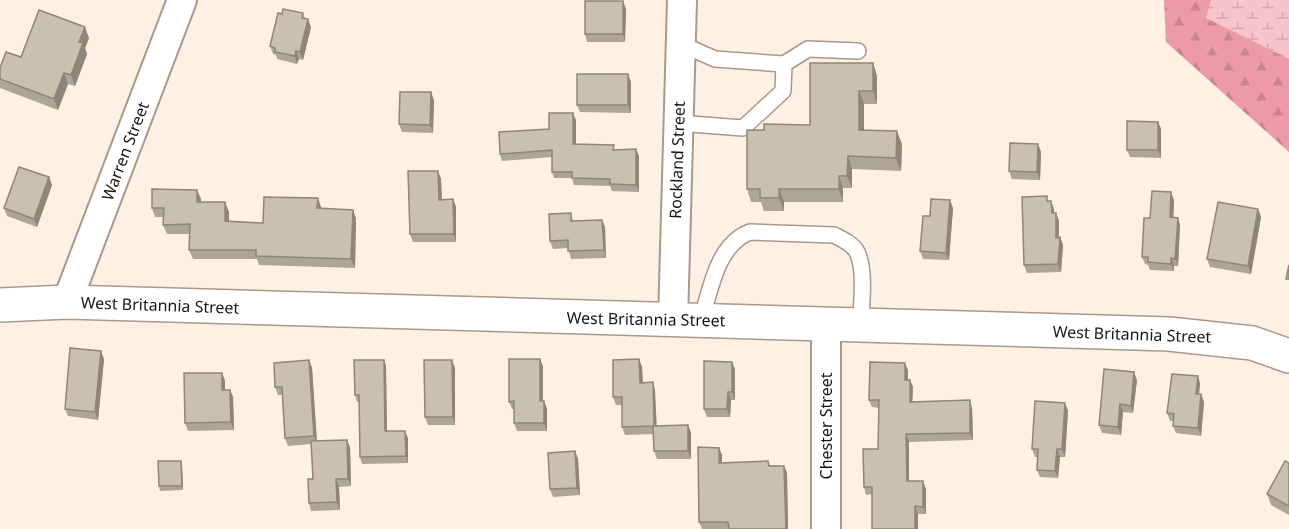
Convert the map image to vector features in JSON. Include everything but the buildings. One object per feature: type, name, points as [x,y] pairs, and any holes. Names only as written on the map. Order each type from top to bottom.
[{"type":"street","name":"Warren Street","points":[[67,302],[182,0]]},
{"type":"street","name":"Rockland Street","points":[[682,0],[678,123],[687,320]]},
{"type":"street","name":"West Britannia Street","points":[[0,305],[67,302],[1169,333],[1252,343],[1289,356]]},
{"type":"street","name":"Chester Street","points":[[826,323],[826,529]]},
{"type":"lane","points":[[681,44],[715,59],[784,64],[808,50],[858,51]]},
{"type":"lane","points":[[678,123],[743,128],[783,91],[784,64]]},
{"type":"lane","points":[[687,320],[739,236],[750,232],[834,235],[846,241],[857,251],[861,269],[861,324]]},
{"type":"green space","points":[[1164,0],[1289,0],[1289,152],[1166,42]]},
{"type":"green space","points":[[1211,0],[1289,0],[1289,59],[1206,18]]}]
